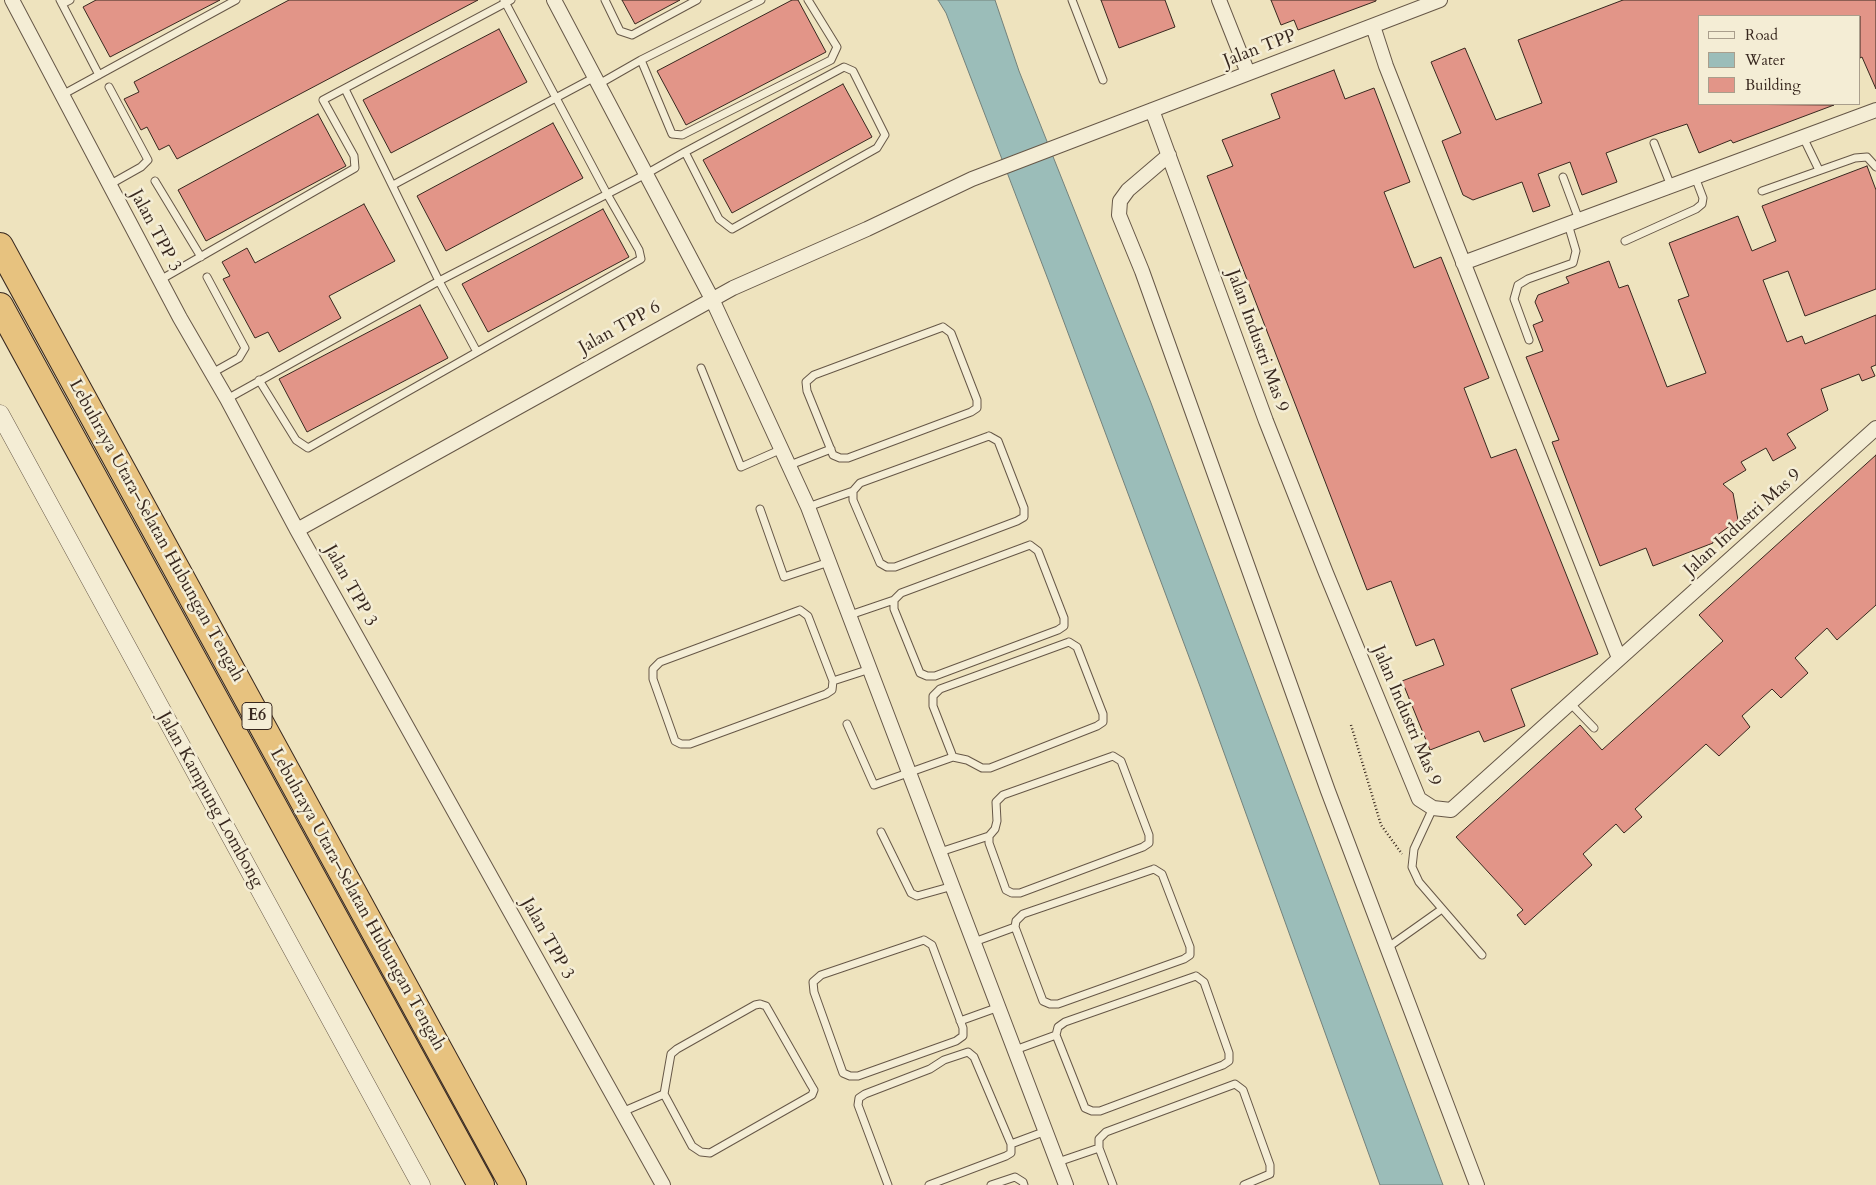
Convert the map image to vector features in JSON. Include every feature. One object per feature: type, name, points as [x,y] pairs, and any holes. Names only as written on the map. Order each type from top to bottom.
[{"type":"highway","name":"Lebuhraya Utara–Selatan Hubungan Tengah","points":[[0,246],[513,1185]]},
{"type":"highway","name":"Lebuhraya Utara–Selatan Hubungan Tengah","points":[[0,306],[481,1185]]},
{"type":"street","name":"Jalan TPP 3","points":[[12,0],[160,280],[227,399],[297,530],[663,1185]]},
{"type":"street","points":[[554,0],[712,299],[790,465],[830,562],[1066,1185]]},
{"type":"street","points":[[1219,0],[1248,73]]},
{"type":"street","name":"Jalan TPP","points":[[972,179],[1440,0]]},
{"type":"street","points":[[1373,26],[1386,66],[1619,658]]},
{"type":"street","name":"Jalan Industri Mas 9","points":[[1152,110],[1266,421],[1330,582],[1418,799],[1433,808],[1451,810],[1876,428]]},
{"type":"street","points":[[1463,263],[1876,110]]},
{"type":"street","points":[[1169,155],[1128,190],[1120,201],[1119,215],[1142,271],[1322,772],[1477,1185]]},
{"type":"street","name":"Jalan TPP 6","points":[[297,530],[733,288],[867,229],[972,179]]},
{"type":"street","name":"Jalan Kampung Lombong","points":[[0,414],[421,1185]]},
{"type":"lane","points":[[70,0],[61,2],[99,75]]},
{"type":"lane","points":[[62,95],[236,0]]},
{"type":"lane","points":[[605,0],[620,31],[632,35],[697,0]]},
{"type":"lane","points":[[393,185],[555,98],[597,81],[762,0]]},
{"type":"lane","points":[[641,60],[672,134],[682,135],[831,60],[836,47],[808,0]]},
{"type":"lane","points":[[1072,0],[1103,80]]},
{"type":"lane","points":[[160,280],[356,168],[354,156],[323,100],[507,1],[555,98],[639,250],[640,259],[308,448],[296,440],[259,380]]},
{"type":"lane","points":[[227,399],[439,281],[646,174],[685,152],[844,67],[853,71],[884,135],[876,148],[732,229],[719,219],[685,152]]},
{"type":"lane","points":[[109,87],[148,160],[141,167],[109,185]]},
{"type":"lane","points":[[345,89],[439,281],[477,352]]},
{"type":"lane","points":[[1803,137],[1819,170]]},
{"type":"lane","points":[[1654,143],[1671,186]]},
{"type":"lane","points":[[1762,191],[1855,158],[1867,157],[1876,167]]},
{"type":"lane","points":[[1529,340],[1514,299],[1518,285],[1528,279],[1573,263],[1576,251],[1574,222],[1563,177]]},
{"type":"lane","points":[[1626,241],[1696,209],[1702,204],[1702,198],[1695,177]]},
{"type":"lane","points":[[155,181],[201,257]]},
{"type":"lane","points":[[207,277],[245,348],[239,358],[212,373]]},
{"type":"lane","points":[[943,327],[951,333],[977,400],[977,408],[971,412],[848,458],[840,458],[834,455],[831,449],[807,391],[806,382],[814,375],[933,330],[943,327]]},
{"type":"lane","points":[[702,368],[741,467],[782,449]]},
{"type":"lane","points":[[808,507],[853,491],[860,483],[990,436],[998,442],[1024,508],[1024,517],[895,567],[887,567],[880,564],[853,500],[853,491]]},
{"type":"lane","points":[[790,465],[831,449]]},
{"type":"lane","points":[[760,509],[784,577],[830,562]]},
{"type":"lane","points":[[850,615],[894,600],[901,593],[1030,545],[1038,551],[1064,618],[1064,626],[1058,630],[935,676],[927,676],[920,673],[894,609],[894,600]]},
{"type":"lane","points":[[800,610],[808,616],[833,681],[832,690],[826,694],[690,744],[682,744],[675,741],[653,679],[653,669],[660,662],[800,610]]},
{"type":"lane","points":[[847,724],[874,785],[953,757],[967,760],[982,768],[990,768],[1103,722],[1103,714],[1077,647],[1069,642],[1064,643],[940,689],[932,696],[933,706],[953,757]]},
{"type":"lane","points":[[833,681],[870,668]]},
{"type":"lane","points":[[1570,703],[1594,728]]},
{"type":"lane","points":[[940,852],[989,836],[995,829],[997,821],[996,802],[1004,795],[1113,756],[1121,761],[1149,835],[1149,843],[1143,847],[1020,893],[1012,893],[1006,890],[1003,884],[989,843],[989,836]]},
{"type":"lane","points":[[1433,808],[1414,849],[1412,867],[1419,882],[1482,955]]},
{"type":"lane","points":[[881,832],[911,894],[917,896],[953,886]]},
{"type":"lane","points":[[1154,869],[1162,874],[1190,947],[1190,955],[1184,959],[1067,1001],[1050,1004],[1043,1001],[1040,995],[1015,927],[1016,921],[1024,914],[1154,869]]},
{"type":"lane","points":[[1387,948],[1442,909]]},
{"type":"lane","points":[[974,942],[1015,927]]},
{"type":"lane","points":[[924,940],[932,945],[960,1021],[962,1036],[956,1041],[858,1076],[850,1076],[843,1073],[814,992],[813,982],[821,975],[924,940]]},
{"type":"lane","points":[[1196,976],[1204,982],[1229,1053],[1229,1061],[1223,1065],[1100,1111],[1092,1111],[1085,1108],[1056,1035],[1058,1027],[1065,1022],[1196,976]]},
{"type":"lane","points":[[760,1004],[766,1006],[814,1090],[812,1095],[710,1153],[701,1152],[692,1146],[664,1094],[670,1054],[760,1004]]},
{"type":"lane","points":[[960,1021],[999,1007]]},
{"type":"lane","points":[[1015,1050],[1056,1035]]},
{"type":"lane","points":[[888,1185],[858,1105],[859,1098],[864,1094],[930,1069],[944,1060],[968,1052],[974,1057],[1011,1144],[1011,1152],[1006,1156],[929,1185]]},
{"type":"lane","points":[[1113,1185],[1099,1148],[1098,1139],[1106,1132],[1235,1084],[1243,1090],[1270,1165],[1270,1174],[1244,1185]]},
{"type":"lane","points":[[622,1112],[664,1094]]},
{"type":"lane","points":[[1011,1144],[1046,1131]]},
{"type":"lane","points":[[1058,1162],[1099,1148]]},
{"type":"lane","points":[[991,1185],[1015,1177],[1023,1182],[1024,1185]]},
{"type":"path","points":[[1351,725],[1381,825],[1412,867]]},
{"type":"water","points":[[938,0],[995,0],[1019,71],[1151,403],[1443,1185],[1380,1185],[1201,689],[1049,282],[946,13]]},
{"type":"building","points":[[96,0],[220,0],[110,57],[83,7]]},
{"type":"building","points":[[289,0],[478,0],[177,159],[169,145],[159,150],[147,127],[141,130],[124,99],[139,92],[134,82]]},
{"type":"building","points":[[622,0],[680,0],[635,24]]},
{"type":"building","points":[[792,0],[798,0],[826,52],[686,125],[657,71]]},
{"type":"building","points":[[1101,0],[1165,0],[1175,27],[1119,48]]},
{"type":"building","points":[[1271,0],[1376,1],[1298,30],[1294,20],[1281,25]]},
{"type":"building","points":[[1623,0],[1876,0],[1876,89],[1861,58],[1861,15],[1698,15],[1698,105],[1834,105],[1733,143],[1731,140],[1699,153],[1687,124],[1657,134],[1606,153],[1617,182],[1582,195],[1570,162],[1538,174],[1550,206],[1533,212],[1522,182],[1473,200],[1463,195],[1442,141],[1461,133],[1431,62],[1465,48],[1496,120],[1542,103],[1518,40]]},
{"type":"building","points":[[499,29],[527,82],[391,153],[363,100]]},
{"type":"building","points":[[1334,70],[1345,99],[1374,88],[1410,182],[1384,192],[1414,268],[1441,257],[1489,378],[1464,388],[1491,458],[1516,449],[1598,654],[1511,689],[1525,726],[1484,742],[1479,731],[1430,750],[1402,681],[1444,665],[1434,639],[1416,646],[1391,581],[1367,590],[1207,176],[1233,166],[1222,140],[1280,118],[1271,94]]},
{"type":"building","points":[[843,84],[872,137],[732,213],[703,160]]},
{"type":"building","points":[[318,114],[346,166],[206,241],[178,190]]},
{"type":"building","points":[[553,123],[583,178],[446,251],[417,196]]},
{"type":"building","points":[[1867,166],[1876,190],[1876,289],[1805,316],[1788,271],[1763,280],[1787,342],[1802,336],[1805,344],[1876,315],[1876,365],[1871,367],[1875,376],[1862,381],[1859,374],[1821,389],[1828,410],[1787,434],[1796,448],[1773,461],[1766,448],[1741,462],[1746,470],[1723,484],[1733,493],[1738,520],[1712,539],[1713,543],[1653,566],[1646,548],[1600,566],[1552,442],[1559,440],[1526,357],[1543,351],[1533,325],[1543,321],[1535,302],[1538,295],[1569,283],[1566,277],[1609,261],[1619,288],[1628,285],[1667,387],[1706,373],[1678,300],[1689,296],[1669,243],[1738,216],[1752,251],[1776,241],[1762,206]]},
{"type":"building","points":[[364,204],[395,261],[329,296],[341,318],[279,352],[268,332],[255,338],[223,279],[230,276],[222,262],[247,248],[255,263]]},
{"type":"building","points":[[603,209],[629,257],[488,332],[462,284]]},
{"type":"building","points":[[420,305],[448,358],[307,432],[279,379]]},
{"type":"building","points":[[1876,455],[1876,605],[1837,640],[1827,628],[1795,658],[1808,673],[1781,698],[1772,689],[1742,716],[1750,727],[1719,756],[1706,744],[1635,809],[1642,817],[1624,833],[1616,824],[1583,854],[1592,865],[1525,925],[1517,915],[1523,910],[1456,837],[1580,725],[1602,750],[1723,641],[1699,615]]}]
